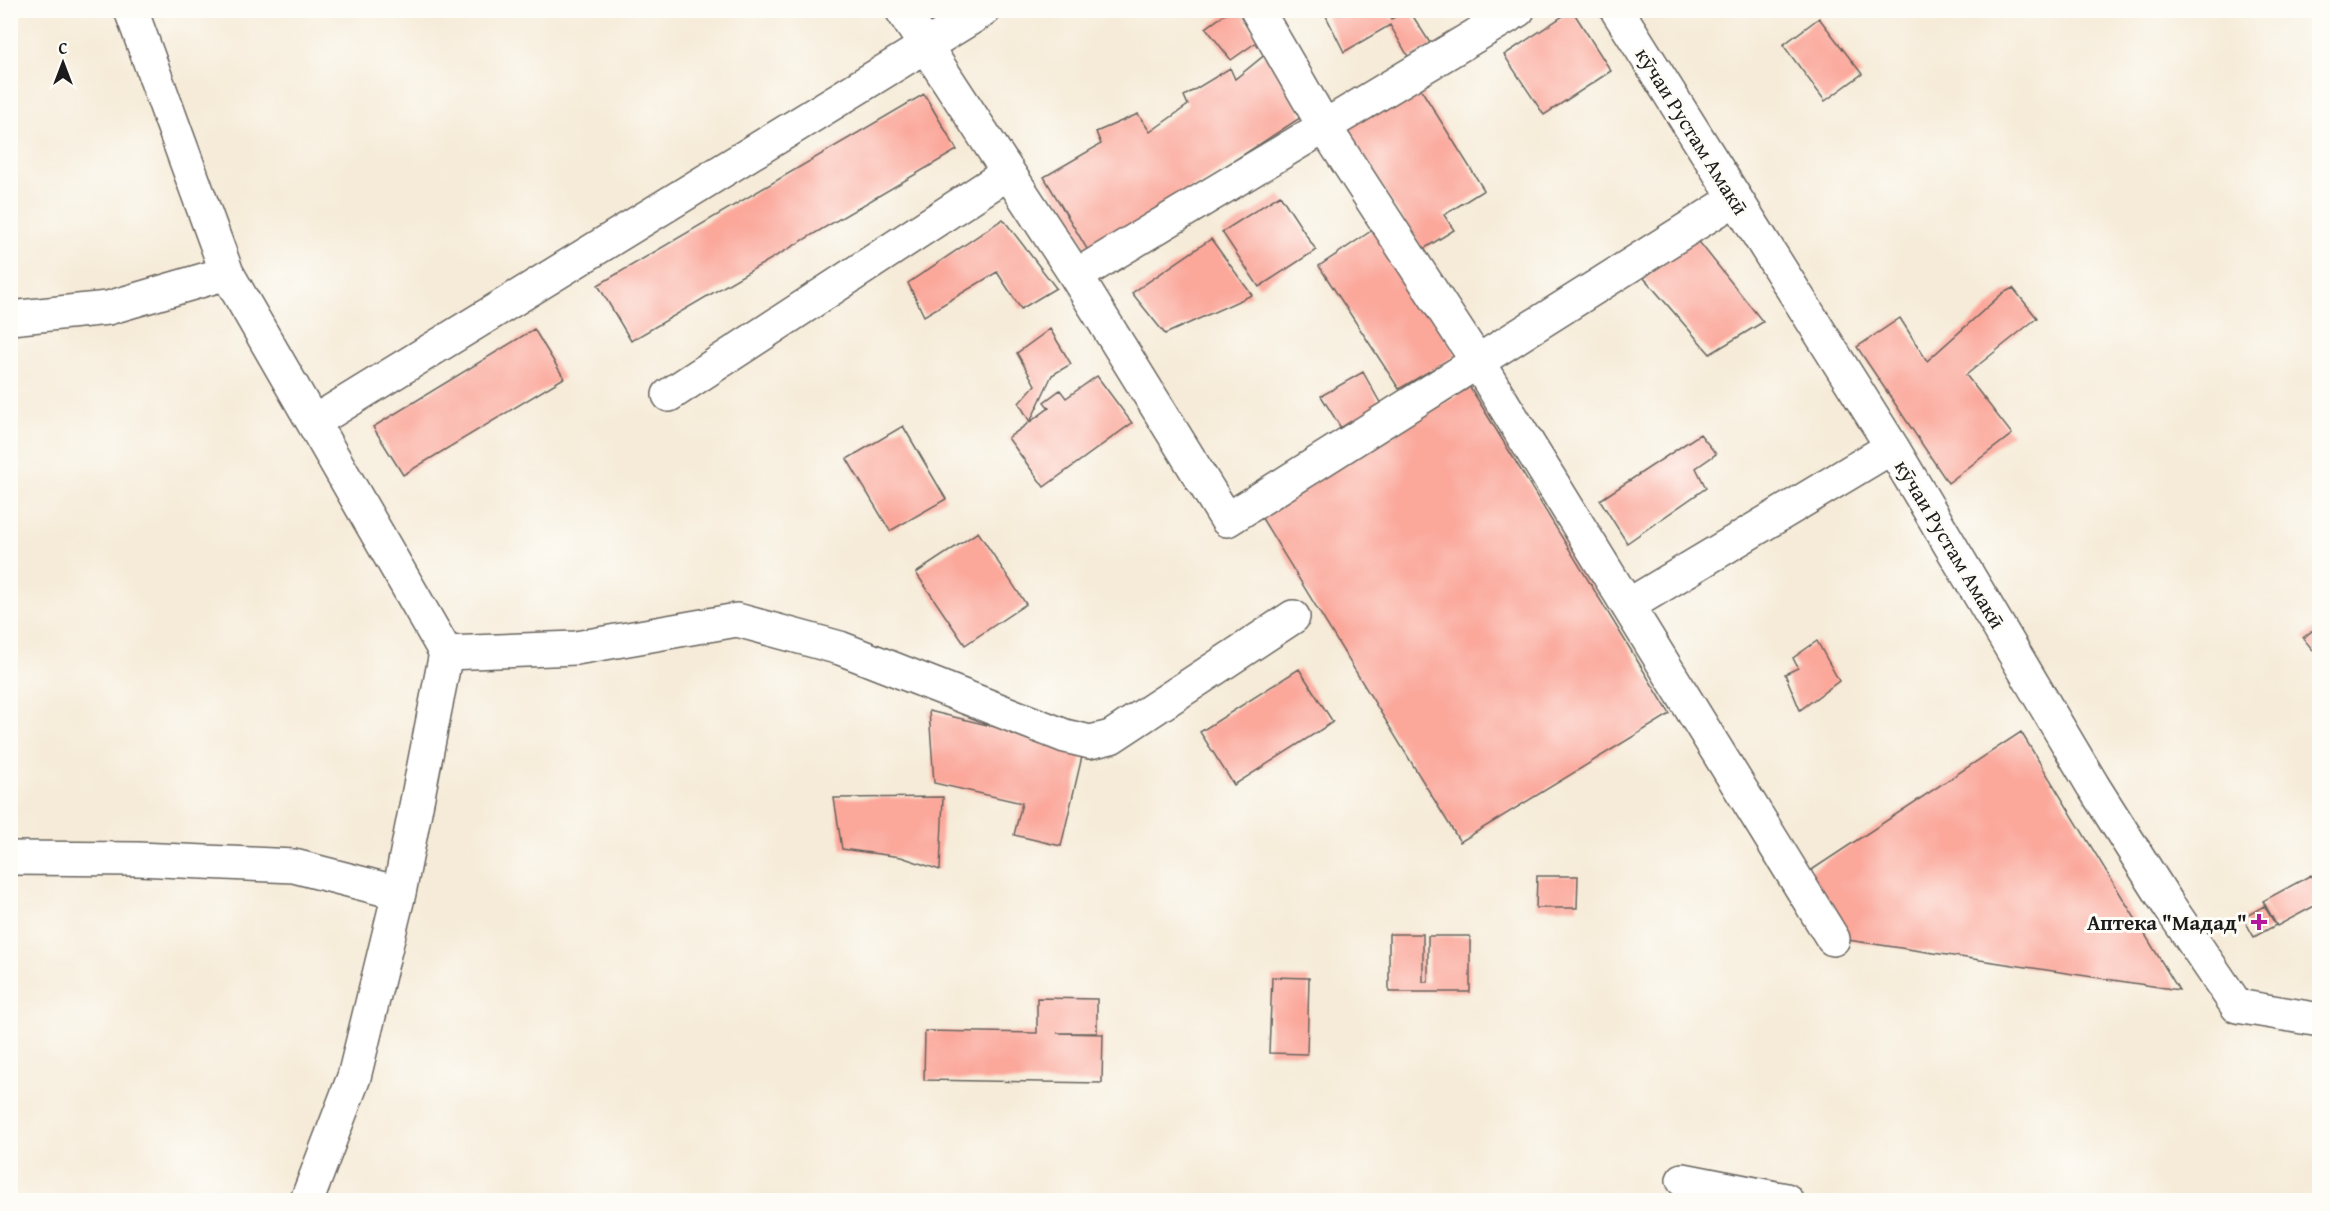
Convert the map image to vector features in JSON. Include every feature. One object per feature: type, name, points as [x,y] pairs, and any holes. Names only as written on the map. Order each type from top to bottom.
[{"type":"street","points":[[131,10],[227,273],[446,653],[399,893],[354,1077],[308,1200]]},
{"type":"street","points":[[902,10],[1077,276],[1227,520],[1735,199]]},
{"type":"street","points":[[314,422],[984,10]]},
{"type":"street","points":[[1257,10],[1324,126],[1477,361],[1833,939]]},
{"type":"street","points":[[1077,276],[1518,10]]},
{"type":"street","name":"кӯчаи Рустам Амакӣ","points":[[1617,10],[1892,447],[2092,786],[2237,1006],[2319,1020]]},
{"type":"street","points":[[669,395],[1008,173]]},
{"type":"street","points":[[10,318],[108,308],[227,273]]},
{"type":"street","points":[[1629,605],[1892,447]]},
{"type":"street","points":[[446,653],[576,648],[737,620],[840,648],[1065,736],[1090,742],[1111,736],[1293,617]]},
{"type":"street","points":[[10,858],[138,859],[294,866],[399,893]]},
{"type":"street","points":[[1683,1180],[1786,1200]]},
{"type":"building","points":[[1231,10],[1240,10],[1258,41],[1231,60],[1206,28]]},
{"type":"building","points":[[1323,10],[1387,10],[1391,19],[1409,10],[1432,46],[1409,58],[1390,25],[1344,52]]},
{"type":"building","points":[[1572,10],[1611,71],[1544,115],[1504,55]]},
{"type":"building","points":[[1819,18],[1862,74],[1825,101],[1783,45]]},
{"type":"building","points":[[1266,54],[1303,116],[1090,254],[1044,177],[1101,144],[1096,132],[1138,114],[1150,132],[1188,105],[1184,96],[1230,68],[1235,79]]},
{"type":"building","points":[[1417,83],[1484,190],[1444,215],[1454,230],[1422,250],[1345,128]]},
{"type":"building","points":[[924,94],[957,150],[631,341],[598,285]]},
{"type":"building","points":[[1280,195],[1316,250],[1259,287],[1222,232]]},
{"type":"building","points":[[1003,219],[1056,288],[1021,309],[997,272],[924,316],[908,283]]},
{"type":"building","points":[[1374,229],[1457,355],[1399,389],[1319,266]]},
{"type":"building","points":[[1696,238],[1763,322],[1710,354],[1644,278]]},
{"type":"building","points":[[1211,239],[1252,295],[1165,334],[1132,293]]},
{"type":"building","points":[[2013,288],[2037,318],[1966,375],[2012,434],[1948,483],[1857,347],[1900,318],[1927,361],[2003,293]]},
{"type":"building","points":[[534,329],[564,378],[403,475],[373,427]]},
{"type":"building","points":[[1050,329],[1071,364],[1052,375],[1030,422],[1019,403],[1035,385],[1017,353]]},
{"type":"building","points":[[1363,372],[1383,408],[1346,436],[1321,396]]},
{"type":"building","points":[[1097,376],[1132,423],[1044,487],[1008,438],[1049,408],[1044,402],[1060,390],[1066,398]]},
{"type":"building","points":[[1470,387],[1670,714],[1460,842],[1260,515]]},
{"type":"building","points":[[903,426],[946,499],[890,531],[847,459]]},
{"type":"building","points":[[1700,434],[1716,454],[1696,468],[1706,488],[1627,543],[1600,500]]},
{"type":"building","points":[[978,532],[1026,604],[965,645],[916,573]]},
{"type":"building","points":[[2320,625],[2320,659],[2303,638]]},
{"type":"building","points":[[1817,641],[1839,681],[1800,710],[1785,674],[1798,668],[1793,658]]},
{"type":"building","points":[[1299,669],[1333,722],[1234,785],[1200,732]]},
{"type":"building","points":[[929,711],[1084,748],[1061,846],[1014,835],[1022,803],[934,783]]},
{"type":"building","points":[[2021,732],[2179,990],[1848,940],[1804,875]]},
{"type":"building","points":[[943,797],[940,870],[901,857],[842,849],[834,798]]},
{"type":"building","points":[[2311,875],[2320,891],[2320,903],[2277,926],[2263,901]]},
{"type":"building","points":[[1537,876],[1578,876],[1577,908],[1536,908]]},
{"type":"building","name":"Аптека \"Мадад\"","points":[[2264,906],[2276,925],[2254,937],[2243,918]]},
{"type":"building","points":[[1389,934],[1423,934],[1423,982],[1428,982],[1428,936],[1470,936],[1470,992],[1389,992]]},
{"type":"building","points":[[1272,977],[1309,978],[1307,1054],[1269,1053]]},
{"type":"building","points":[[1037,998],[1097,999],[1097,1033],[1057,1033],[1103,1034],[1102,1083],[924,1080],[925,1031],[1037,1033]]},
{"type":"place","name":"Аптека \"Мадад\"","points":[[2259,922]]}]
